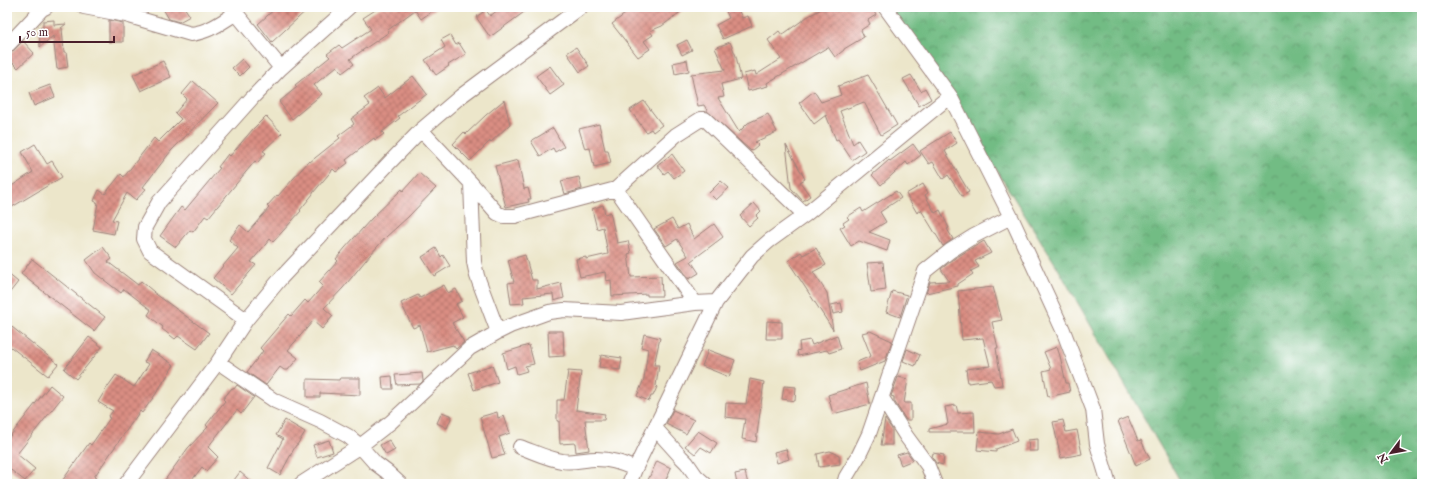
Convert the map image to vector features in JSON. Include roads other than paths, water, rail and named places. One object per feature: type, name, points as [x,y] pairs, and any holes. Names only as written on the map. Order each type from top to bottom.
[{"type":"street","points":[[7,46],[42,9],[46,7]]},
{"type":"street","points":[[84,7],[126,15],[191,34],[211,29],[233,10],[282,68]]},
{"type":"street","points":[[246,320],[150,251],[144,240],[145,227],[163,197],[252,98],[282,68],[349,7]]},
{"type":"street","points":[[126,484],[218,362],[246,320],[287,272],[390,162],[422,130],[461,96],[494,70],[581,7]]},
{"type":"street","points":[[885,7],[950,96],[1011,218],[1063,330],[1093,409],[1096,444],[1109,484]]},
{"type":"street","points":[[629,484],[716,302],[752,256],[769,241],[805,215],[950,96]]},
{"type":"street","points":[[422,130],[471,183],[496,213],[504,216],[515,216],[616,190],[676,135],[696,120],[705,119],[805,215]]},
{"type":"street","points":[[471,183],[474,262],[476,276],[498,332]]},
{"type":"street","points":[[616,190],[695,303]]},
{"type":"street","points":[[844,484],[847,474],[858,457],[869,434],[925,271],[950,251],[974,236],[1011,218]]},
{"type":"street","points":[[301,484],[360,446],[391,422],[470,348],[498,332],[549,312],[564,310],[621,313],[695,303],[716,302]]},
{"type":"street","points":[[218,362],[275,401],[338,430],[360,446],[372,460],[400,484]]},
{"type":"street","points":[[882,398],[906,436],[928,466],[935,484]]},
{"type":"street","points":[[656,428],[687,463],[696,476],[705,484]]},
{"type":"street","points":[[520,447],[564,461],[596,459],[617,461],[635,469]]}]
